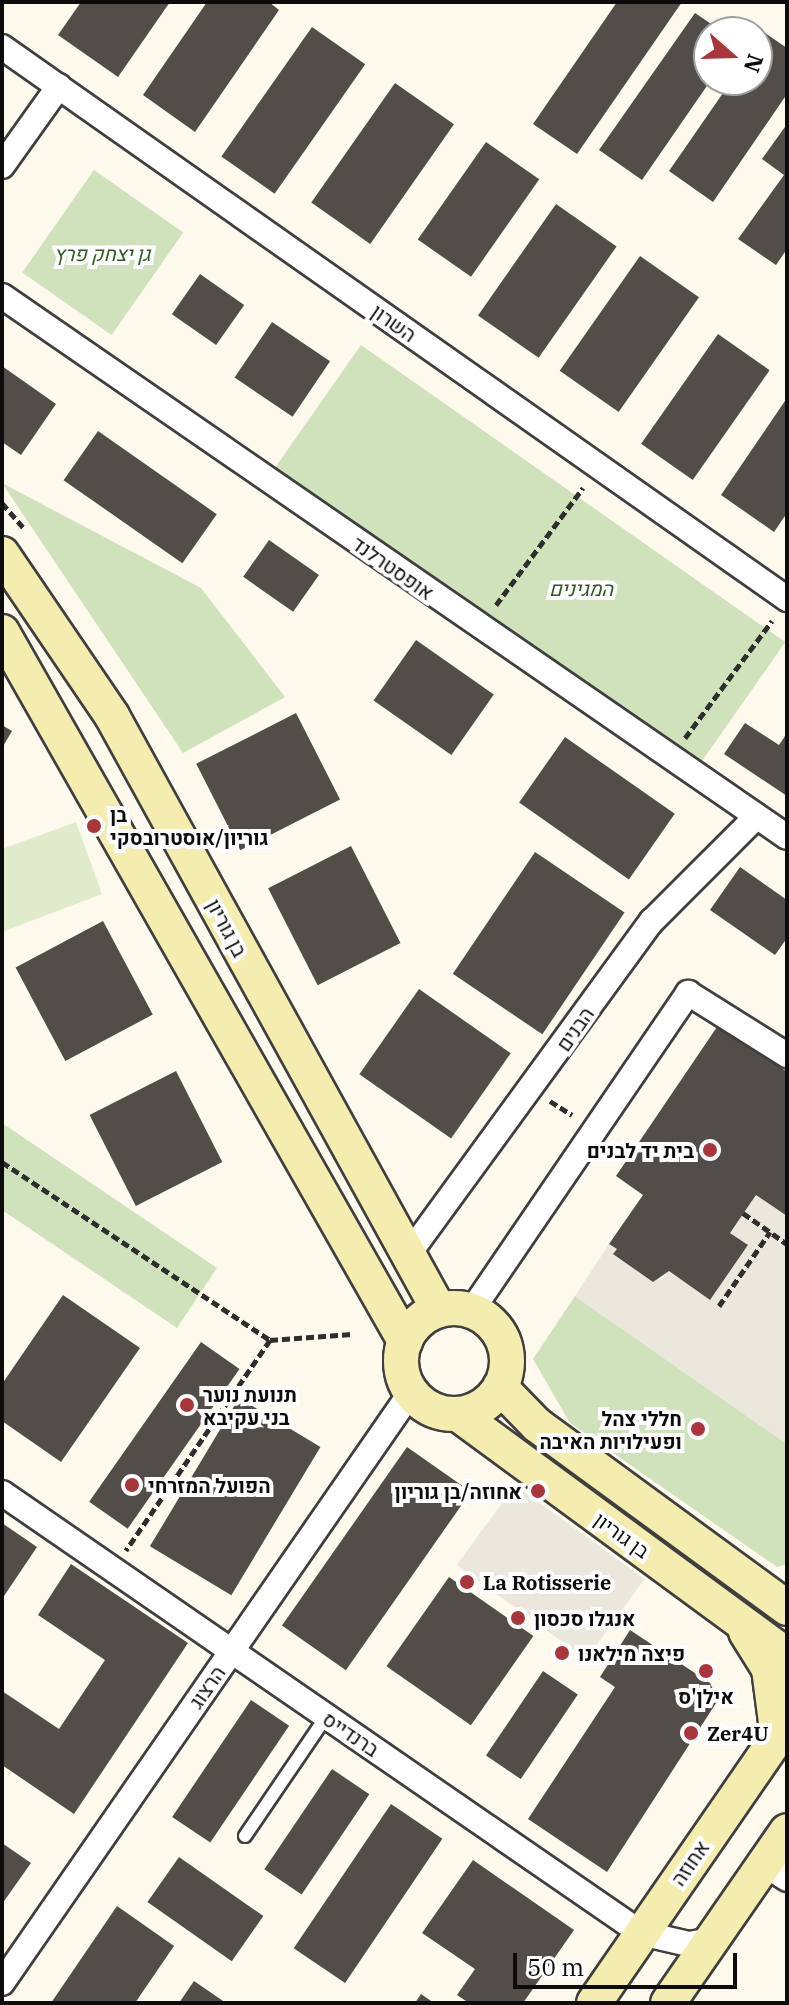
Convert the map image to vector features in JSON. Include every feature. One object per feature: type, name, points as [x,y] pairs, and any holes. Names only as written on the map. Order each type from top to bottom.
[{"type":"main road","name":"בן גוריון","points":[[2,554],[112,716],[408,1255],[455,1310]]},
{"type":"main road","points":[[2,632],[405,1341]]},
{"type":"main road","points":[[455,1310],[489,1320],[507,1352],[500,1387],[474,1410],[458,1414],[440,1412],[411,1392],[402,1367],[405,1341],[413,1327],[455,1310]]},
{"type":"main road","name":"בן גוריון","points":[[500,1387],[537,1425],[779,1597]]},
{"type":"main road","name":"בן גוריון","points":[[458,1414],[787,1656]]},
{"type":"main road","points":[[740,1622],[769,1669],[782,1730]]},
{"type":"main road","name":"אחוזה","points":[[594,2003],[782,1730]]},
{"type":"main road","points":[[668,2003],[711,1940],[776,1871],[787,1831]]},
{"type":"street","name":"השרון","points":[[2,47],[598,468],[782,606]]},
{"type":"street","points":[[2,166],[59,86]]},
{"type":"street","name":"אופסטרלנד","points":[[2,296],[479,628],[787,837]]},
{"type":"street","name":"הבנים","points":[[408,1255],[533,1090],[652,921],[757,816]]},
{"type":"street","points":[[455,1310],[595,1130],[688,993],[787,1055]]},
{"type":"street","name":"הרצוג","points":[[2,1983],[411,1392]]},
{"type":"street","name":"ברנדייס","points":[[2,1493],[641,1933],[689,1944],[711,1940]]},
{"type":"lane","points":[[245,1836],[326,1717]]},
{"type":"path","points":[[479,628],[598,468]]},
{"type":"path","points":[[670,759],[782,606]]},
{"type":"path","points":[[533,1090],[595,1130]]},
{"type":"path","points":[[2,1162],[270,1340],[352,1334]]},
{"type":"path","points":[[743,1213],[787,1244]]},
{"type":"path","points":[[719,1306],[770,1232]]},
{"type":"path","points":[[112,1570],[270,1340]]},
{"type":"green space","name":"גן יצחק פרץ","points":[[94,170],[183,233],[112,335],[22,272]]},
{"type":"green space","name":"המגינים","points":[[361,345],[785,642],[700,764],[276,467]]},
{"type":"green space","points":[[2,483],[201,588],[285,697],[183,753]]},
{"type":"green space","points":[[76,822],[102,894],[2,932],[2,849]]},
{"type":"green space","points":[[2,1123],[217,1268],[177,1328],[2,1210]]},
{"type":"green space","points":[[575,1296],[787,1444],[787,1564],[777,1567],[570,1423],[533,1359]]},
{"type":"shaded area","points":[[756,1195],[787,1216],[787,1444],[575,1296],[609,1244],[661,1280],[669,1271],[710,1300],[748,1246],[730,1233]]},
{"type":"shaded area","points":[[515,1485],[644,1579],[586,1659],[457,1565]]},
{"type":"building","points":[[81,2],[170,2],[118,77],[58,35]]},
{"type":"building","points":[[207,2],[269,2],[279,10],[195,132],[143,95]]},
{"type":"building","points":[[617,2],[682,2],[577,154],[533,124]]},
{"type":"building","points":[[695,13],[699,16],[693,16],[693,96],[700,96],[642,180],[599,150]]},
{"type":"building","points":[[312,27],[365,64],[275,194],[221,156]]},
{"type":"building","points":[[773,38],[787,48],[787,94],[713,202],[669,171],[721,96],[773,96]]},
{"type":"building","points":[[395,83],[454,124],[370,244],[311,203]]},
{"type":"building","points":[[787,124],[787,249],[776,265],[738,239],[784,175],[762,159]]},
{"type":"building","points":[[486,142],[539,179],[471,277],[418,239]]},
{"type":"building","points":[[556,204],[617,246],[539,358],[478,315]]},
{"type":"building","points":[[640,256],[699,297],[619,412],[560,371]]},
{"type":"building","points":[[200,274],[244,305],[216,345],[172,314]]},
{"type":"building","points":[[272,322],[330,361],[293,417],[235,378]]},
{"type":"building","points":[[718,334],[770,370],[693,480],[641,444]]},
{"type":"building","points":[[2,366],[56,404],[21,455],[2,442]]},
{"type":"building","points":[[787,398],[787,513],[774,532],[721,495]]},
{"type":"building","points":[[98,431],[217,514],[182,563],[64,480]]},
{"type":"building","points":[[269,540],[319,575],[293,612],[243,577]]},
{"type":"building","points":[[416,640],[494,694],[451,755],[374,701]]},
{"type":"building","points":[[296,713],[340,799],[240,850],[196,764]]},
{"type":"building","points":[[745,723],[779,745],[787,733],[787,796],[724,754]]},
{"type":"building","points":[[2,725],[12,731],[2,748]]},
{"type":"building","points":[[565,737],[675,814],[629,879],[519,803]]},
{"type":"building","points":[[351,846],[400,943],[318,985],[268,888]]},
{"type":"building","points":[[535,852],[625,912],[542,1034],[453,974]]},
{"type":"building","points":[[740,867],[787,900],[787,938],[775,955],[710,910]]},
{"type":"building","points":[[103,921],[153,1015],[65,1061],[16,967]]},
{"type":"building","points":[[419,989],[511,1053],[451,1138],[359,1074]]},
{"type":"building","name":"בית יד לבנים","points":[[719,1024],[787,1072],[787,1216],[756,1195],[730,1233],[748,1245],[710,1300],[669,1271],[653,1282],[613,1254],[617,1249],[609,1244],[643,1195],[616,1176]]},
{"type":"building","points":[[176,1071],[222,1162],[136,1206],[90,1115]]},
{"type":"building","points":[[63,1295],[140,1348],[61,1462],[2,1421],[2,1384]]},
{"type":"building","name":"תנועת נוער בני עקיבא","points":[[201,1342],[240,1369],[128,1529],[89,1502]]},
{"type":"building","points":[[239,1398],[320,1447],[231,1595],[150,1546]]},
{"type":"building","points":[[407,1447],[471,1492],[346,1670],[282,1626]]},
{"type":"building","points":[[2,1523],[37,1547],[2,1599]]},
{"type":"building","points":[[71,1564],[188,1643],[74,1814],[2,1765],[2,1691],[59,1729],[105,1660],[38,1615]]},
{"type":"building","points":[[449,1577],[533,1636],[471,1725],[386,1666]]},
{"type":"building","points":[[630,1630],[710,1683],[718,1700],[607,1872],[528,1819],[615,1687],[600,1677]]},
{"type":"building","points":[[543,1671],[578,1694],[521,1779],[486,1756]]},
{"type":"building","points":[[251,1700],[289,1726],[210,1843],[172,1817]]},
{"type":"building","points":[[332,1769],[369,1794],[302,1894],[264,1869]]},
{"type":"building","points":[[391,1804],[442,1839],[345,1983],[294,1948]]},
{"type":"building","points":[[2,1843],[31,1863],[2,1904]]},
{"type":"building","points":[[179,1857],[263,1916],[232,1961],[147,1902]]},
{"type":"building","points":[[473,1860],[574,1930],[523,2003],[469,2003],[457,1995],[475,1969],[422,1933]]},
{"type":"building","points":[[117,1906],[174,1946],[135,2003],[51,2003]]},
{"type":"building","points":[[194,1981],[226,2003],[179,2003]]},
{"type":"building","points":[[421,1994],[434,2003],[415,2003]]},
{"type":"place","name":"בן גוריון/אוסטרובסקי","points":[[94,826]]},
{"type":"place","name":"בית יד לבנים","points":[[710,1150]]},
{"type":"place","name":"תנועת נוער בני עקיבא","points":[[187,1405]]},
{"type":"place","name":"חללי צהל ופעילויות האיבה","points":[[698,1429]]},
{"type":"place","name":"הפועל המזרחי","points":[[132,1485]]},
{"type":"place","name":"אחוזה/בן גוריון","points":[[538,1491]]},
{"type":"place","name":"La Rotisserie","points":[[467,1582]]},
{"type":"place","name":"אנגלו סכסון","points":[[518,1618]]},
{"type":"place","name":"פיצה מילאנו","points":[[562,1653]]},
{"type":"place","name":"אילן'ס","points":[[706,1671]]},
{"type":"place","name":"Zer4U","points":[[691,1733]]}]
